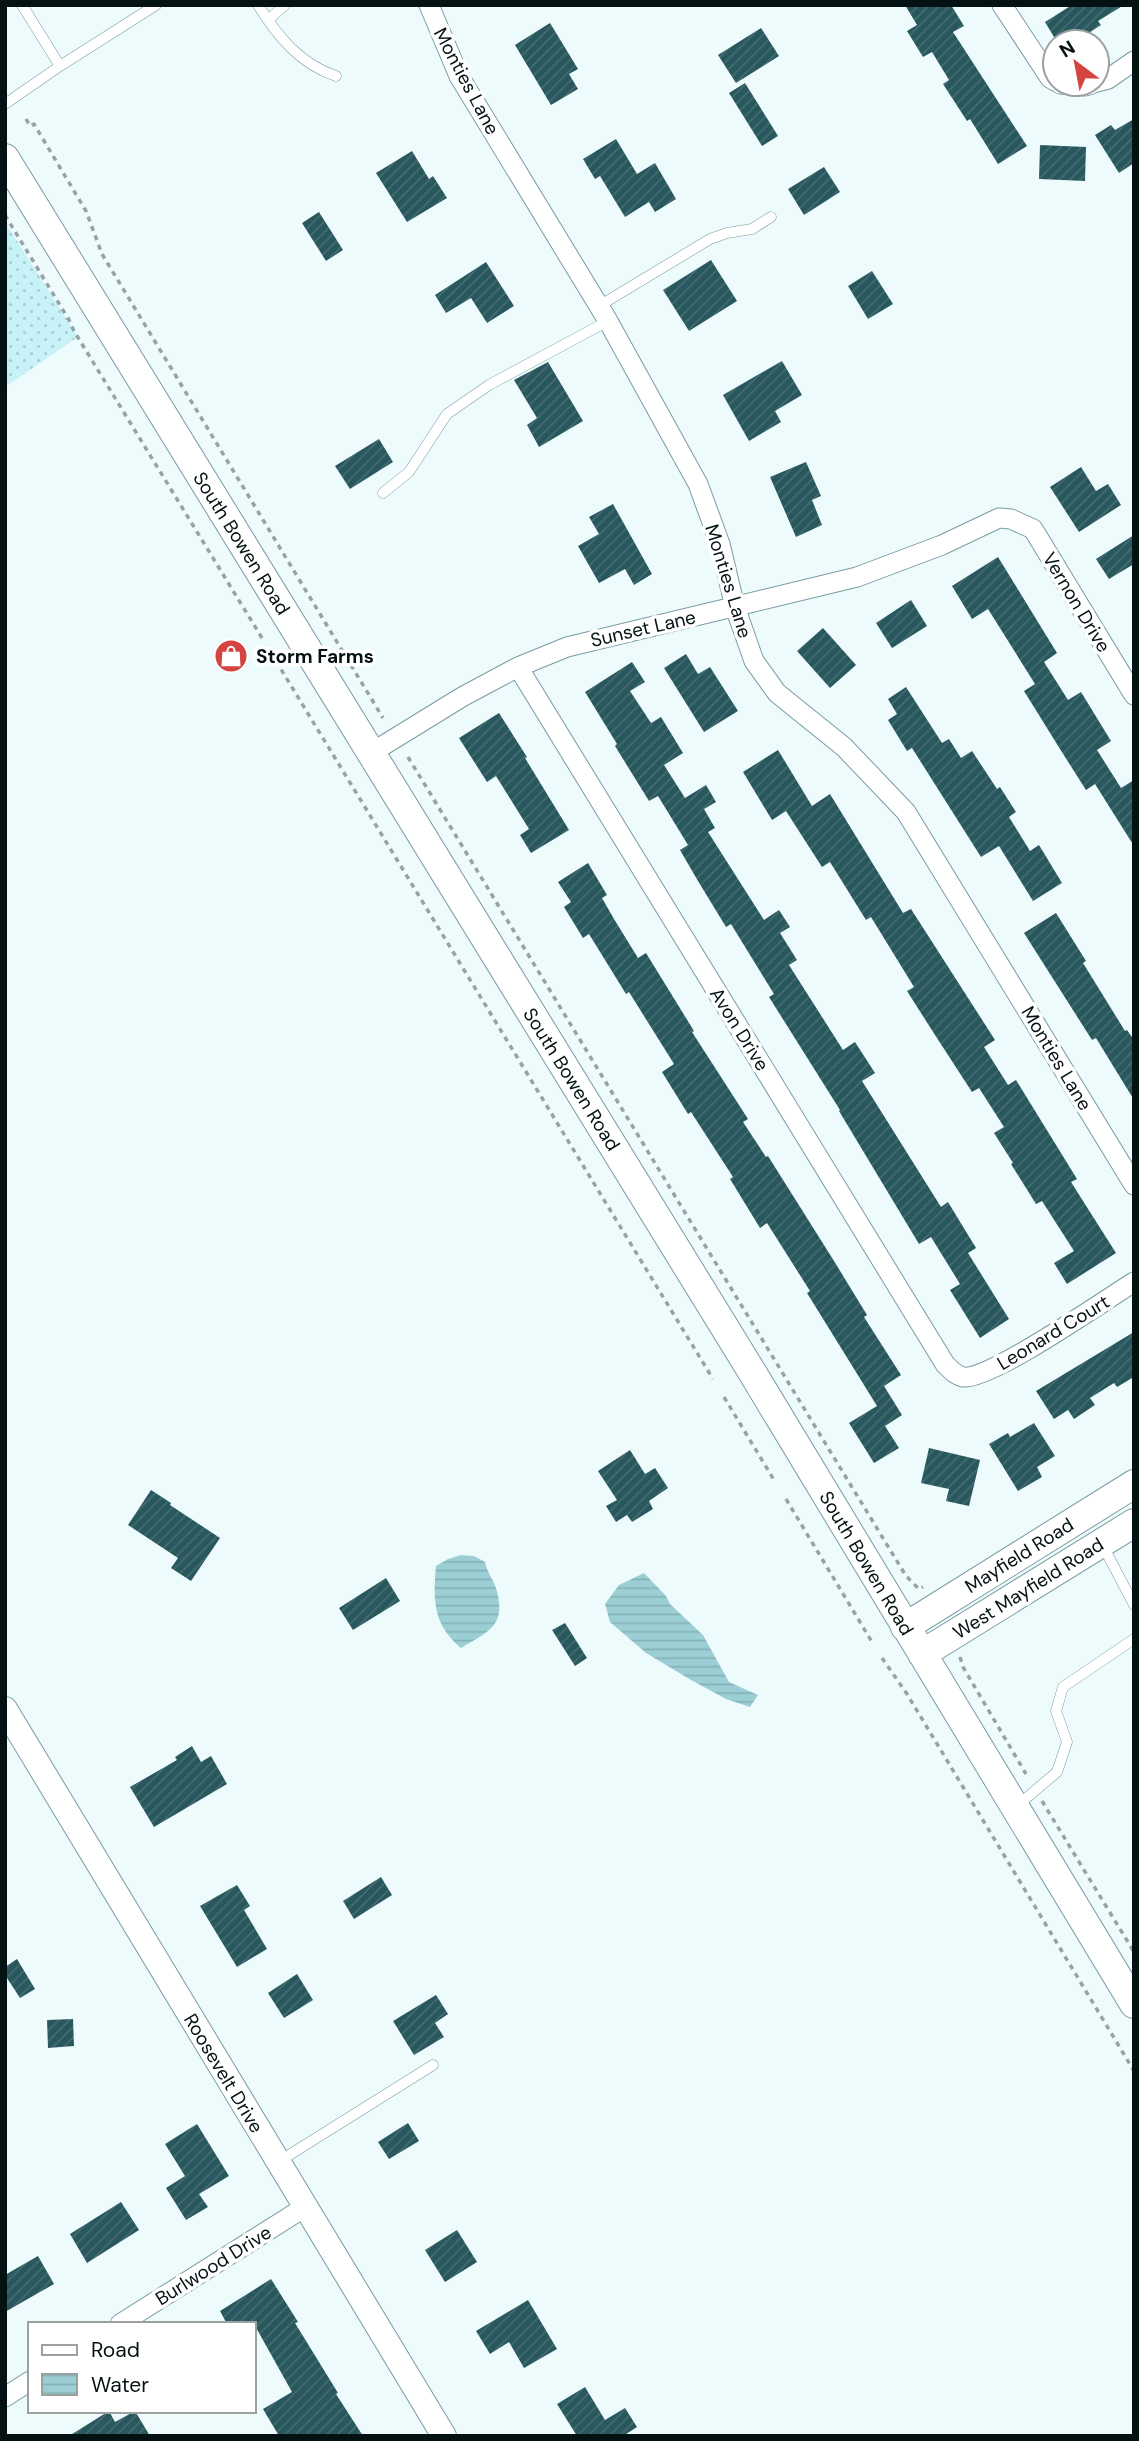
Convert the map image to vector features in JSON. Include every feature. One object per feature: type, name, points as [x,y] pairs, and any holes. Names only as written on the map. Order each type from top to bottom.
[{"type":"main road","name":"South Bowen Road","points":[[5,158],[749,1367],[905,1627],[1029,1805],[1134,2004]]},
{"type":"main road","name":"Mayfield Road","points":[[905,1627],[1134,1484]]},
{"type":"main road","name":"West Mayfield Road","points":[[922,1654],[1134,1523]]},
{"type":"street","name":"Monties Lane","points":[[429,5],[459,76],[603,313],[698,484],[720,544],[735,607],[754,660],[777,693],[844,747],[906,812],[1134,1185]]},
{"type":"street","points":[[1002,5],[1041,63]]},
{"type":"street","points":[[1111,77],[1134,61]]},
{"type":"street","name":"Sunset Lane","points":[[371,753],[462,697],[518,667],[567,647],[857,577],[942,545],[999,518],[1011,519]]},
{"type":"street","name":"Vernon Drive","points":[[1011,519],[1033,528],[1134,695]]},
{"type":"street","name":"Avon Drive","points":[[518,667],[946,1364],[953,1373],[971,1377]]},
{"type":"street","name":"Leonard Court","points":[[971,1377],[997,1368],[1134,1282]]},
{"type":"street","name":"Roosevelt Drive","points":[[7,1716],[444,2436]]},
{"type":"street","name":"Burlwood Drive","points":[[123,2322],[305,2207]]},
{"type":"street","points":[[5,2397],[28,2382]]},
{"type":"lane","points":[[22,5],[60,66]]},
{"type":"lane","points":[[5,104],[156,5]]},
{"type":"lane","points":[[258,5],[295,53],[319,71],[336,76]]},
{"type":"lane","points":[[268,20],[285,5]]},
{"type":"lane","points":[[383,493],[409,472],[447,414],[603,313],[710,239],[752,229],[771,217]]},
{"type":"lane","points":[[1101,1543],[1134,1605]]},
{"type":"lane","points":[[1029,1805],[1057,1772],[1067,1742],[1056,1711],[1063,1687],[1134,1639]]},
{"type":"lane","points":[[278,2163],[433,2066]]},
{"type":"path","points":[[26,119],[30,126],[34,124],[80,200],[102,254],[383,718]]},
{"type":"path","points":[[5,215],[262,638]]},
{"type":"path","points":[[276,661],[713,1379]]},
{"type":"path","points":[[408,757],[906,1576],[919,1589]]},
{"type":"path","points":[[724,1397],[775,1480]]},
{"type":"path","points":[[786,1499],[872,1642]]},
{"type":"path","points":[[882,1658],[907,1694],[1134,2071]]},
{"type":"path","points":[[960,1658],[1026,1774]]},
{"type":"path","points":[[1029,1805],[1134,1952]]},
{"type":"shaded area","points":[[5,222],[78,337],[5,387]]},
{"type":"water","points":[[461,1555],[474,1556],[485,1562],[496,1588],[499,1611],[493,1626],[487,1632],[461,1648],[440,1621],[435,1590],[436,1566]]},
{"type":"water","points":[[644,1573],[670,1604],[703,1635],[729,1682],[758,1695],[750,1707],[726,1699],[646,1653],[610,1622],[605,1604],[619,1585]]},
{"type":"building","points":[[905,5],[951,5],[964,26],[953,32],[1027,146],[998,164],[970,119],[967,121],[943,84],[949,80],[932,52],[923,57],[907,31],[917,25]]},
{"type":"building","points":[[1072,5],[1124,5],[1098,21],[1101,25],[1096,28],[1049,28],[1045,22]]},
{"type":"building","points":[[550,23],[578,69],[569,74],[578,89],[551,105],[515,45]]},
{"type":"building","points":[[761,28],[779,56],[736,83],[718,55]]},
{"type":"building","points":[[745,83],[778,136],[762,146],[729,93]]},
{"type":"building","points":[[1134,119],[1134,163],[1119,173],[1095,135],[1111,125],[1115,130]]},
{"type":"building","points":[[616,139],[637,174],[655,163],[676,199],[655,212],[649,202],[625,217],[600,176],[595,179],[583,159]]},
{"type":"building","points":[[1040,145],[1086,147],[1085,181],[1039,179]]},
{"type":"building","points":[[412,151],[429,179],[433,176],[447,198],[407,222],[376,173]]},
{"type":"building","points":[[824,167],[840,192],[804,215],[788,189]]},
{"type":"building","points":[[319,212],[343,250],[326,261],[302,223]]},
{"type":"building","points":[[711,260],[737,301],[689,331],[663,290]]},
{"type":"building","points":[[486,262],[514,306],[487,323],[471,298],[446,313],[435,295]]},
{"type":"building","points":[[872,271],[893,304],[868,319],[848,286]]},
{"type":"building","points":[[782,361],[802,395],[775,411],[781,422],[749,441],[723,395]]},
{"type":"building","points":[[548,362],[583,421],[539,447],[527,425],[537,418],[514,380]]},
{"type":"building","points":[[379,439],[393,462],[350,489],[335,466]]},
{"type":"building","points":[[806,462],[821,496],[812,500],[822,525],[796,537],[770,477]]},
{"type":"building","points":[[1081,467],[1096,491],[1108,484],[1121,505],[1079,532],[1050,487]]},
{"type":"building","points":[[613,504],[652,574],[634,585],[625,569],[599,583],[578,546],[599,534],[589,517]]},
{"type":"building","points":[[1134,535],[1134,564],[1109,579],[1096,559]]},
{"type":"building","points":[[998,557],[1057,653],[1044,662],[1068,700],[1081,692],[1111,741],[1097,750],[1121,788],[1134,780],[1134,846],[1095,784],[1086,790],[1024,691],[1035,684],[988,609],[972,619],[952,586]]},
{"type":"building","points":[[911,600],[927,626],[892,648],[876,623]]},
{"type":"building","points":[[823,628],[856,665],[830,688],[797,651]]},
{"type":"building","points":[[686,654],[698,674],[710,667],[738,711],[704,732],[664,668]]},
{"type":"building","points":[[632,662],[645,682],[630,691],[651,723],[661,717],[683,753],[664,765],[685,798],[706,785],[716,802],[704,809],[715,828],[708,832],[764,920],[779,910],[790,927],[780,933],[797,960],[789,965],[843,1050],[855,1042],[875,1073],[862,1081],[941,1207],[948,1202],[976,1248],[968,1253],[1009,1319],[980,1338],[950,1290],[960,1284],[931,1237],[919,1244],[769,997],[774,994],[731,924],[726,927],[680,850],[688,845],[658,796],[649,801],[585,692]]},
{"type":"building","points":[[906,687],[942,743],[949,739],[961,758],[972,751],[1016,812],[1009,817],[1030,851],[1039,845],[1062,883],[1033,901],[999,846],[981,857],[912,748],[907,751],[888,720],[897,714],[888,699]]},
{"type":"building","points":[[499,713],[569,830],[531,853],[520,835],[529,829],[496,776],[487,782],[459,738]]},
{"type":"building","points":[[778,750],[812,806],[830,794],[903,913],[911,909],[995,1040],[984,1047],[1008,1085],[1016,1080],[1077,1179],[1071,1182],[1116,1253],[1067,1284],[1054,1263],[1074,1251],[1042,1201],[1036,1204],[1011,1164],[1013,1163],[994,1133],[1004,1127],[979,1088],[972,1092],[907,991],[914,987],[871,917],[866,920],[830,862],[822,867],[786,811],[772,820],[743,772]]},
{"type":"building","points":[[588,863],[607,895],[602,898],[614,919],[638,958],[646,953],[694,1031],[692,1032],[748,1119],[743,1122],[766,1157],[768,1156],[834,1261],[867,1315],[864,1317],[901,1375],[884,1386],[902,1415],[885,1426],[899,1448],[874,1463],[849,1423],[877,1406],[767,1223],[760,1228],[730,1179],[733,1177],[662,1072],[674,1064],[629,992],[626,994],[589,934],[583,938],[564,907],[571,902],[558,882]]},
{"type":"building","points":[[1056,913],[1086,961],[1083,963],[1125,1031],[1127,1030],[1134,1040],[1134,1100],[1096,1038],[1092,1040],[1024,933]]},
{"type":"building","points":[[1134,1332],[1134,1377],[1117,1387],[1114,1383],[1090,1398],[1095,1405],[1074,1419],[1068,1410],[1054,1419],[1036,1391]]},
{"type":"building","points":[[1034,1423],[1055,1456],[1037,1467],[1042,1477],[1018,1491],[989,1444],[1008,1433],[1010,1437]]},
{"type":"building","points":[[929,1448],[980,1460],[969,1506],[946,1501],[949,1489],[921,1483]]},
{"type":"building","points":[[630,1450],[645,1474],[655,1468],[668,1488],[649,1501],[653,1509],[632,1522],[627,1515],[616,1522],[606,1506],[617,1500],[598,1471]]},
{"type":"building","points":[[151,1490],[220,1538],[191,1581],[171,1568],[178,1558],[128,1525]]},
{"type":"building","points":[[386,1578],[400,1601],[353,1630],[339,1608]]},
{"type":"building","points":[[565,1623],[587,1658],[575,1666],[552,1630]]},
{"type":"building","points":[[192,1746],[201,1762],[211,1756],[227,1784],[154,1827],[130,1787],[177,1760],[175,1757]]},
{"type":"building","points":[[381,1877],[392,1895],[354,1919],[343,1901]]},
{"type":"building","points":[[237,1885],[250,1906],[244,1910],[267,1949],[237,1967],[200,1906]]},
{"type":"building","points":[[17,1959],[35,1989],[20,1998],[5,1975],[5,1967]]},
{"type":"building","points":[[297,1974],[313,2000],[284,2018],[268,1993]]},
{"type":"building","points":[[436,1995],[448,2014],[435,2023],[444,2037],[414,2055],[393,2021]]},
{"type":"building","points":[[73,2019],[74,2046],[48,2048],[47,2020]]},
{"type":"building","points":[[408,2123],[419,2141],[389,2159],[378,2142]]},
{"type":"building","points":[[197,2124],[229,2176],[199,2194],[208,2207],[186,2220],[166,2188],[185,2176],[165,2144]]},
{"type":"building","points":[[121,2202],[139,2230],[87,2263],[70,2234]]},
{"type":"building","points":[[457,2230],[477,2262],[445,2282],[425,2250]]},
{"type":"building","points":[[38,2256],[54,2284],[5,2312],[5,2275]]},
{"type":"building","points":[[271,2279],[363,2436],[279,2436],[263,2409],[292,2392],[256,2328],[256,2322],[226,2322],[220,2311]]},
{"type":"building","points":[[528,2300],[557,2349],[524,2368],[509,2342],[490,2354],[476,2331]]},
{"type":"building","points":[[585,2387],[605,2420],[625,2408],[637,2427],[623,2436],[577,2436],[557,2404]]},
{"type":"building","points":[[106,2413],[110,2413],[115,2422],[136,2413],[150,2436],[69,2436]]},
{"type":"place","name":"Storm Farms","points":[[231,656]]}]
